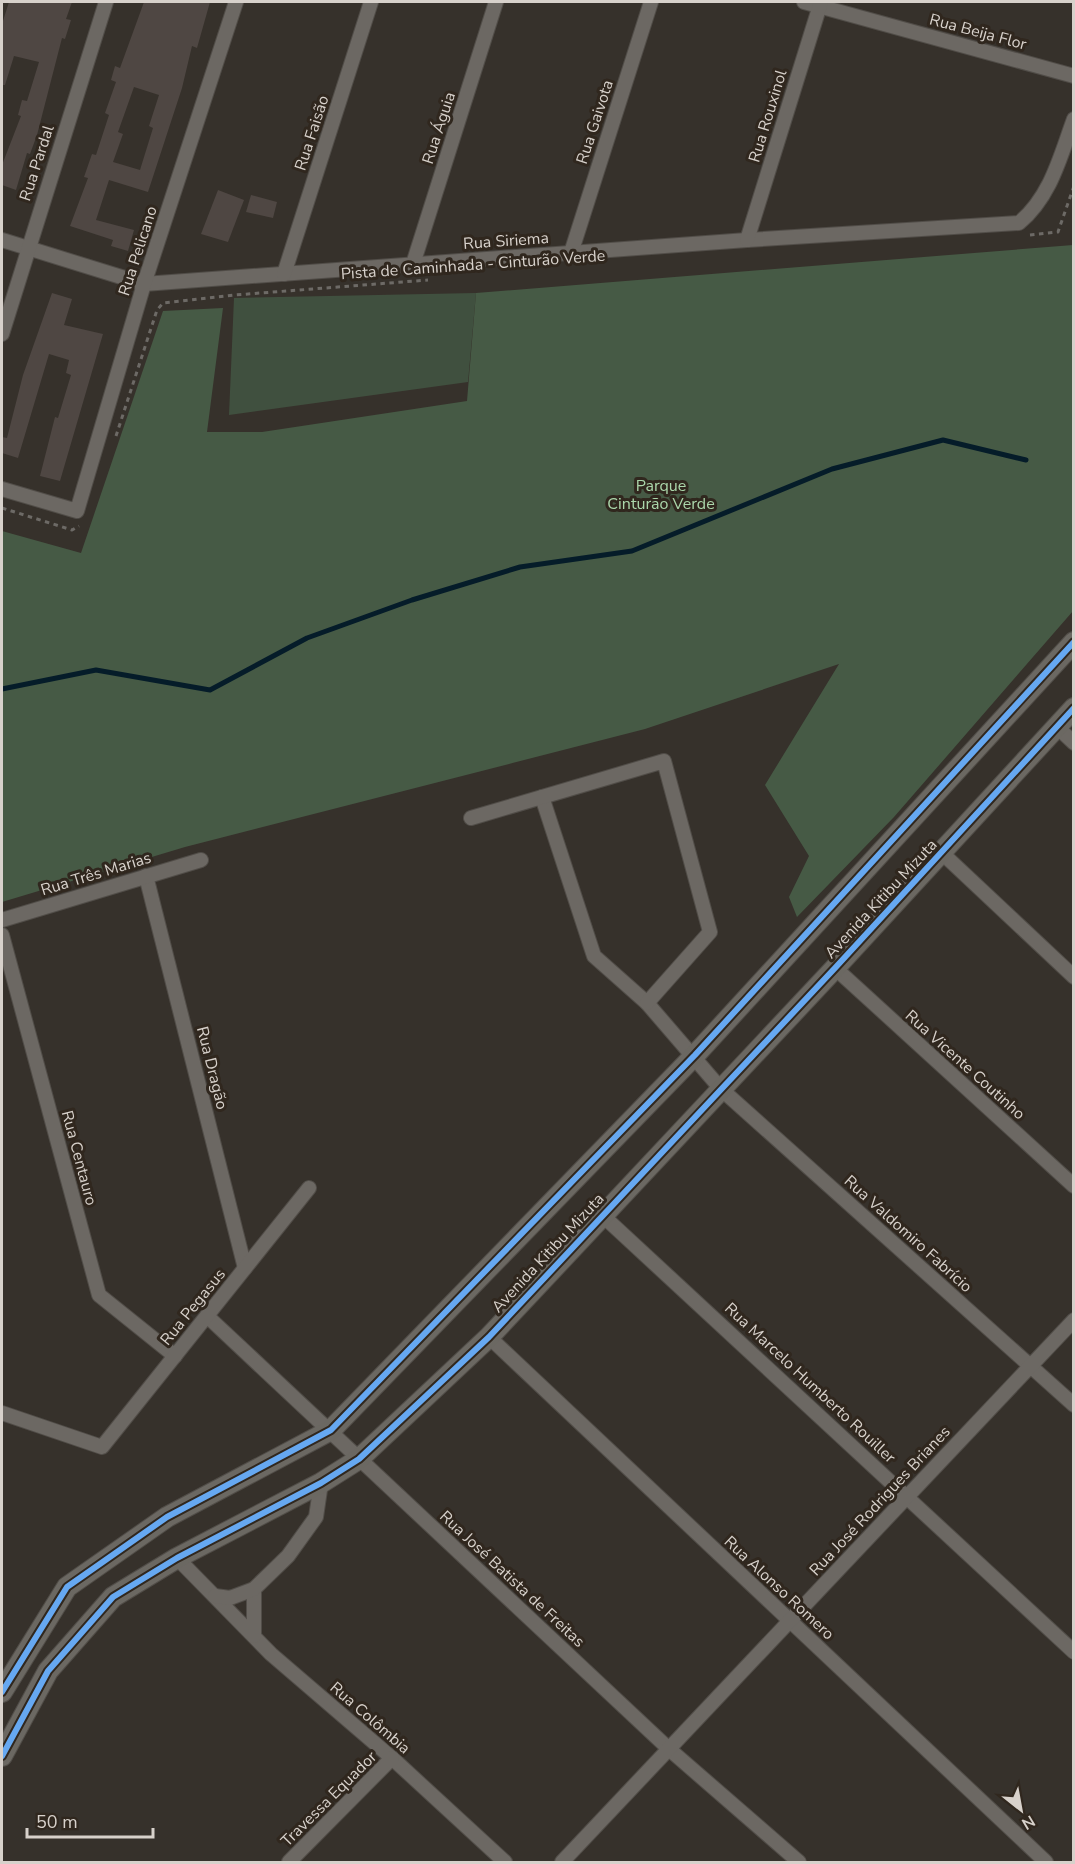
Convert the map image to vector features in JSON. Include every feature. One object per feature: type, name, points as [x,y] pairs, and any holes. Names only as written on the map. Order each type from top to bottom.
[{"type":"street","name":"Rua Pardal","points":[[2,334],[27,248],[106,2]]},
{"type":"street","name":"Rua Pelicano","points":[[2,489],[76,511],[144,284],[236,2]]},
{"type":"street","name":"Rua Faisão","points":[[284,274],[371,2]]},
{"type":"street","name":"Rua Águia","points":[[413,264],[496,2]]},
{"type":"street","name":"Rua Gaivota","points":[[571,253],[651,2]]},
{"type":"street","name":"Rua Beija Flor","points":[[804,2],[820,4],[1074,76]]},
{"type":"street","name":"Rua Rouxinol","points":[[747,240],[820,4]]},
{"type":"street","points":[[1059,168],[1074,119]]},
{"type":"street","points":[[1021,229],[1059,168],[1074,153]]},
{"type":"street","name":"Rua Siriema","points":[[2,240],[144,284],[747,240],[1021,229]]},
{"type":"street","points":[[2,1692],[67,1587],[167,1517],[331,1430],[694,1055],[1074,642]]},
{"type":"street","name":"Avenida Kitibu Mizuta","points":[[2,1756],[48,1671],[89,1621],[113,1597],[177,1558],[321,1483],[359,1459],[489,1337],[942,854],[1074,708]]},
{"type":"street","points":[[1056,726],[1074,743]]},
{"type":"street","points":[[471,818],[664,761],[710,932],[647,1003]]},
{"type":"street","name":"Rua Valdomiro Fabrício","points":[[542,797],[594,956],[647,1003],[721,1089],[1074,1405]]},
{"type":"street","points":[[942,854],[1074,977]]},
{"type":"street","name":"Rua Três Marias","points":[[2,920],[201,860]]},
{"type":"street","name":"Rua Dragão","points":[[146,876],[246,1268]]},
{"type":"street","name":"Rua Centauro","points":[[2,935],[99,1295],[175,1356]]},
{"type":"street","name":"Rua Vicente Coutinho","points":[[835,969],[1074,1186]]},
{"type":"street","name":"Rua Pegasus","points":[[2,1413],[102,1448],[309,1188]]},
{"type":"street","name":"Rua Marcelo Humberto Rouiller","points":[[602,1214],[1074,1652]]},
{"type":"street","name":"Rua José Batista de Freitas","points":[[207,1316],[669,1749],[799,1863]]},
{"type":"street","name":"Rua José Rodrigues Brianes","points":[[562,1863],[1074,1320]]},
{"type":"street","name":"Rua Alonso Romero","points":[[489,1337],[1046,1863]]},
{"type":"street","points":[[215,1596],[230,1598],[254,1589],[288,1556],[316,1517],[321,1483]]},
{"type":"street","name":"Rua Colômbia","points":[[177,1558],[271,1654],[392,1758],[505,1863]]},
{"type":"street","points":[[254,1589],[254,1636]]},
{"type":"street","name":"Travessa Equador","points":[[289,1863],[392,1758]]},
{"type":"path","points":[[1021,229],[1058,232],[1074,186]]},
{"type":"path","points":[[2,508],[72,530],[87,522]]},
{"type":"green space","name":"Parque Cinturão Verde","points":[[1073,245],[1073,611],[894,817],[797,917],[789,897],[809,856],[765,785],[839,664],[645,729],[185,847],[2,902],[2,531],[81,553],[163,311],[223,308],[207,432],[262,432],[467,401],[476,293]]},
{"type":"green space","points":[[476,293],[468,382],[229,415],[234,298]]},
{"type":"building","points":[[9,2],[72,2],[66,19],[71,20],[65,39],[62,38],[37,135],[30,154],[27,153],[16,190],[2,185],[2,165],[21,116],[18,115],[22,100],[27,101],[39,62],[14,56],[5,85],[2,85],[2,24]]},
{"type":"building","points":[[144,2],[210,2],[197,48],[192,46],[182,88],[148,192],[109,180],[96,220],[134,230],[128,251],[111,246],[113,240],[70,226],[88,178],[84,177],[92,154],[96,155],[109,115],[105,113],[116,82],[111,80],[115,66],[120,68]],"holes":[[[134,87],[159,95],[149,126],[153,128],[140,170],[113,162],[123,134],[118,132]]]},
{"type":"building","points":[[218,190],[244,200],[228,242],[201,234]]},
{"type":"building","points":[[251,195],[277,202],[273,218],[246,212]]},
{"type":"building","points":[[52,293],[72,299],[64,325],[103,334],[60,481],[40,476],[55,417],[58,418],[71,375],[66,373],[69,360],[49,354],[18,458],[2,453],[2,437],[7,438],[23,375]]},
{"type":"waterway","points":[[2,689],[96,670],[210,690],[307,638],[412,600],[520,567],[632,551],[832,469],[943,440],[1026,460]]},
{"type":"cycle path","points":[[2,1692],[67,1587],[167,1517],[331,1430],[695,1055],[1074,642]]},
{"type":"cycle path","points":[[2,1756],[48,1671],[113,1597],[177,1558],[321,1483],[359,1459],[489,1337],[835,968],[1074,708]]}]
